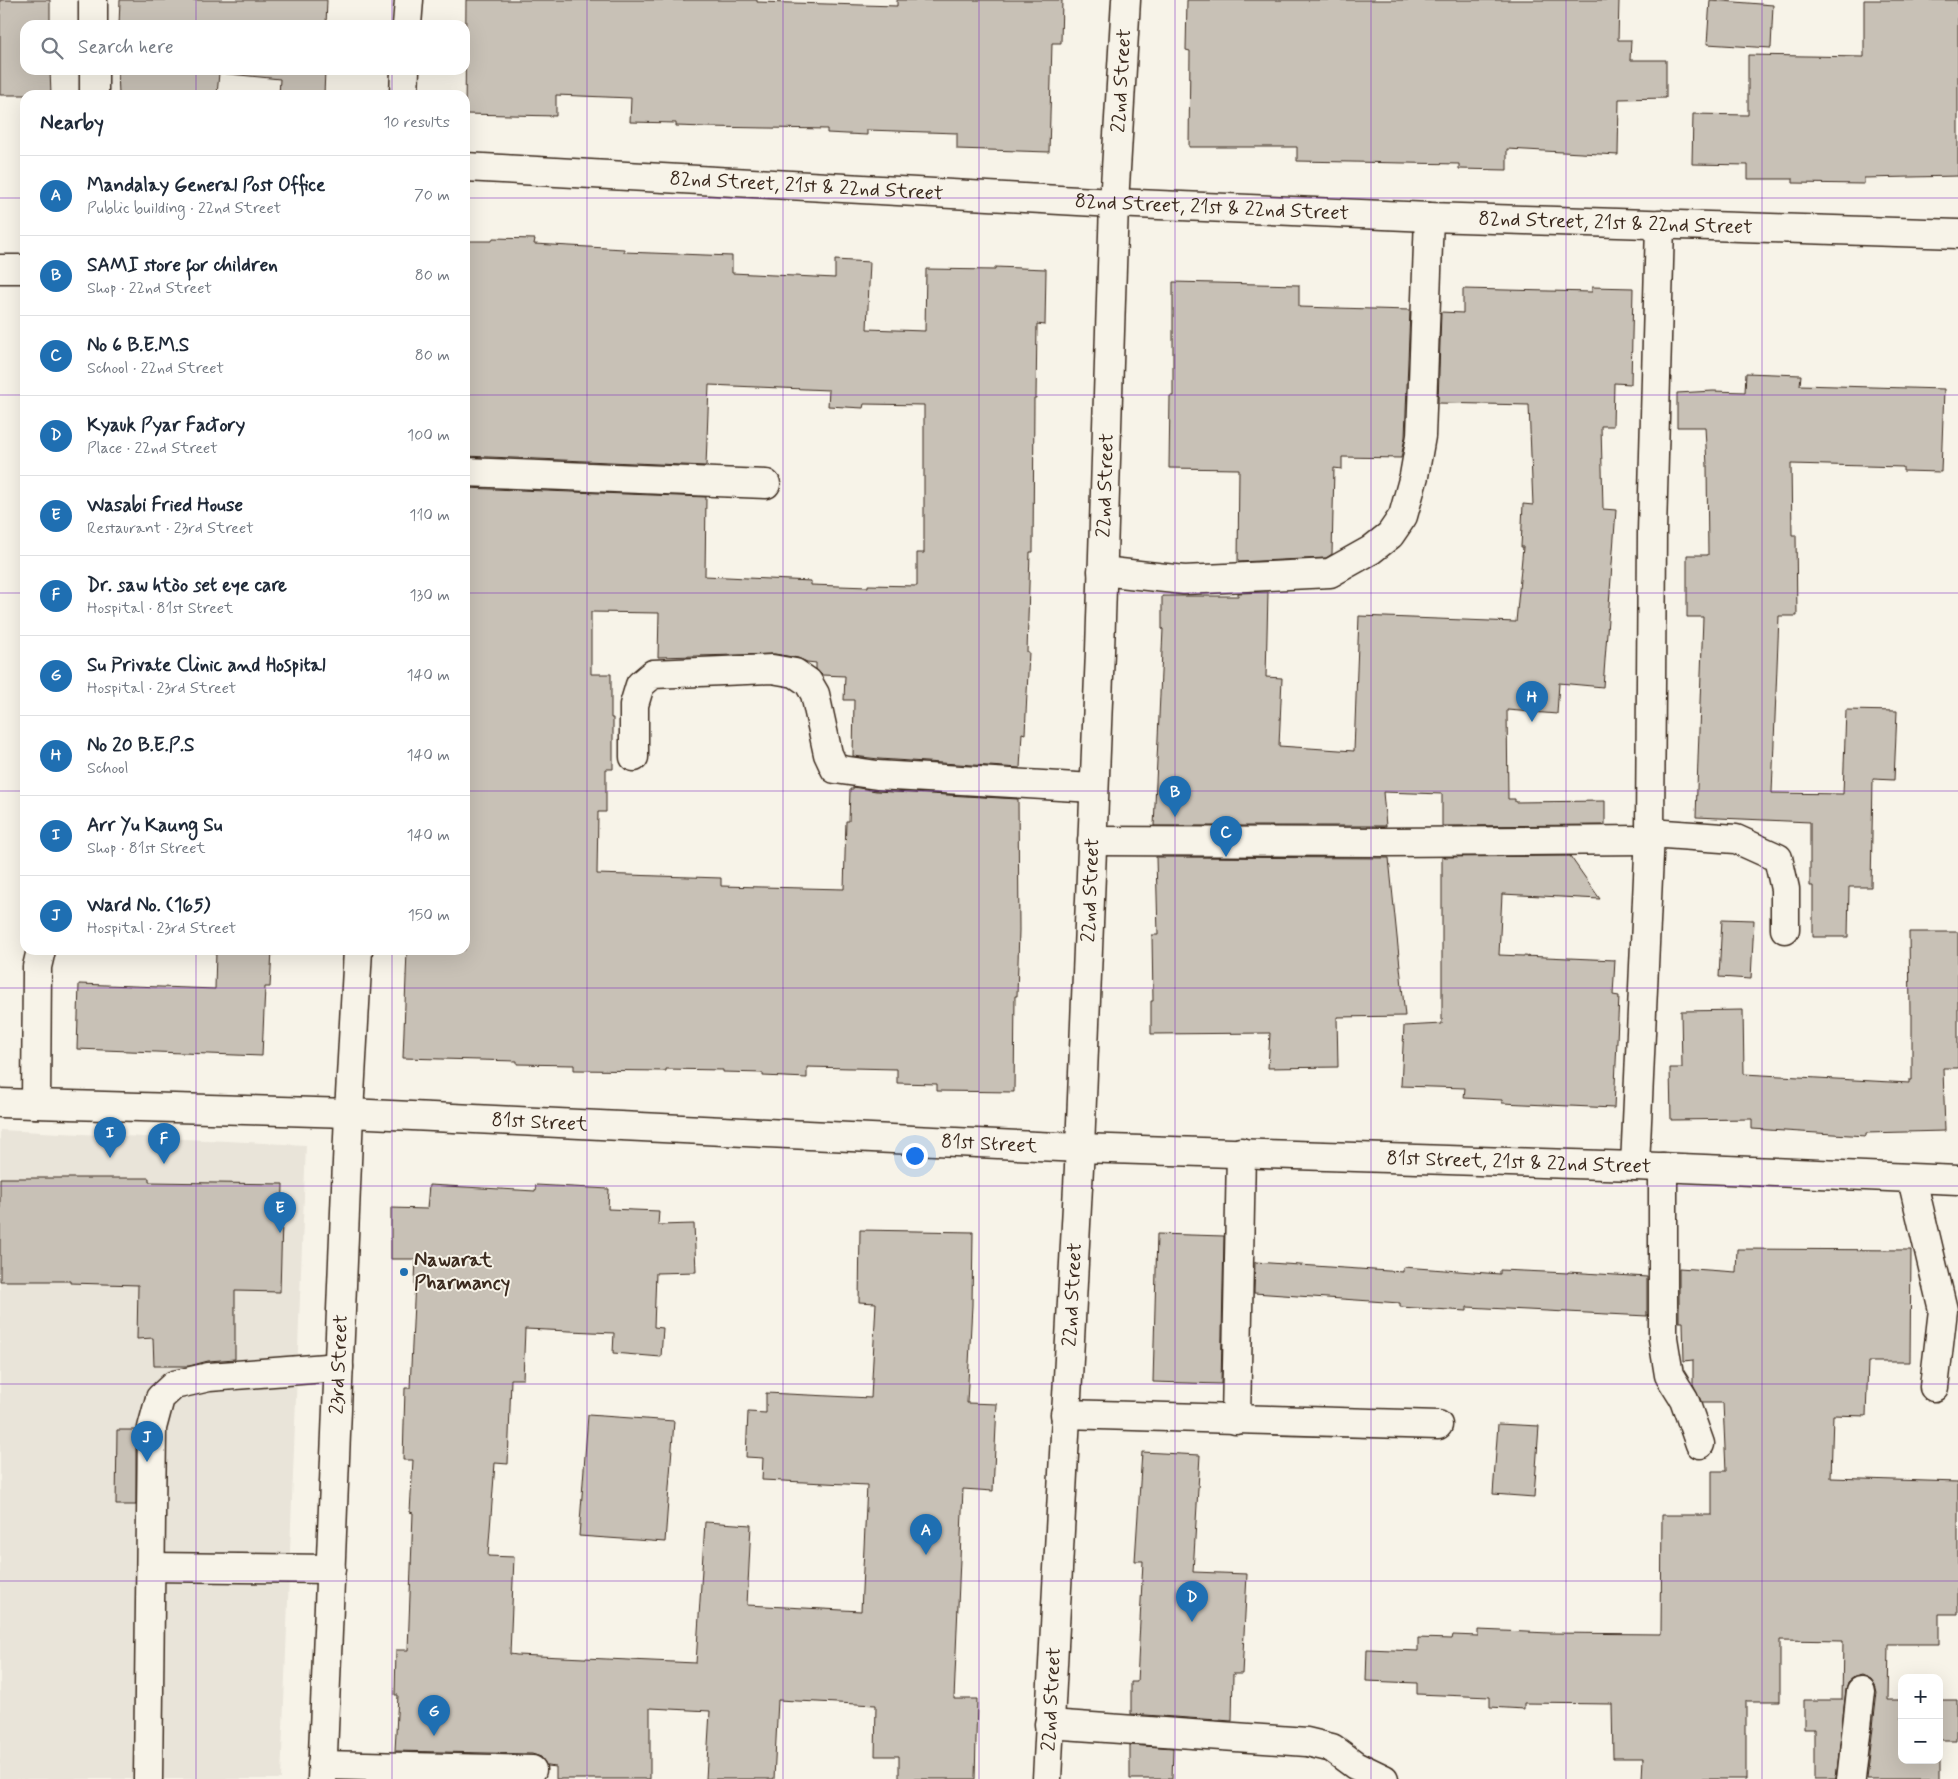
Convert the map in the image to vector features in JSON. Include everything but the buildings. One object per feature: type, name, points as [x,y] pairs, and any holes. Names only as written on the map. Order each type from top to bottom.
[{"type":"street","points":[[93,0],[94,20]]},
{"type":"street","points":[[407,20],[409,0]]},
{"type":"street","name":"22nd Street","points":[[1047,1779],[1080,1148],[1114,203],[1126,0]]},
{"type":"street","points":[[94,75],[94,90]]},
{"type":"street","points":[[404,90],[405,75]]},
{"type":"street","name":"82nd Street, 21st & 22nd Street","points":[[470,167],[1114,203],[1429,217],[1958,234]]},
{"type":"street","points":[[1102,571],[1184,580],[1330,573],[1371,550],[1390,535],[1404,516],[1421,436],[1429,217]]},
{"type":"street","points":[[1634,1166],[1649,836],[1652,532],[1660,224]]},
{"type":"street","points":[[0,269],[20,269]]},
{"type":"street","points":[[470,472],[766,484]]},
{"type":"street","points":[[634,757],[634,705],[640,685],[653,674],[772,669],[795,673],[808,682],[815,694],[828,754],[835,769],[877,775],[1093,788]]},
{"type":"street","points":[[1092,841],[1387,842],[1649,836],[1736,839],[1778,858],[1785,889],[1785,929]]},
{"type":"street","points":[[36,1104],[38,967],[40,955]]},
{"type":"street","name":"23rd Street","points":[[322,1772],[349,1113],[358,955]]},
{"type":"street","name":"81st Street","points":[[0,1103],[349,1113],[1080,1148]]},
{"type":"street","name":"81st Street, 21st & 22nd Street","points":[[1080,1148],[1663,1167],[1958,1180]]},
{"type":"street","points":[[1236,1420],[1241,1152]]},
{"type":"street","points":[[1663,1167],[1663,1338],[1669,1375],[1684,1399],[1700,1444]]},
{"type":"street","points":[[1912,1179],[1942,1310],[1934,1387]]},
{"type":"street","points":[[148,1779],[152,1428],[160,1398],[174,1385],[209,1377],[339,1367]]},
{"type":"street","points":[[1065,1414],[1438,1425]]},
{"type":"street","points":[[151,1567],[331,1570]]},
{"type":"street","points":[[1851,1779],[1861,1691]]},
{"type":"street","points":[[1049,1724],[1307,1742],[1332,1748],[1356,1765],[1384,1779]]},
{"type":"street","points":[[322,1772],[532,1770]]},
{"type":"shaded area","points":[[0,1130],[306,1145],[281,1779],[0,1779]]},
{"type":"place","name":"No 20 B.E.P.S","points":[[1532,722]]},
{"type":"place","name":"SAMI store for children","points":[[1175,817]]},
{"type":"place","name":"No 6 B.E.M.S","points":[[1226,857]]},
{"type":"place","name":"Arr Yu Kaung Su","points":[[110,1158]]},
{"type":"place","name":"Dr. saw htòo set eye care","points":[[164,1164]]},
{"type":"place","name":"Wasabi Fried House","points":[[280,1233]]},
{"type":"place","name":"Nawarat Pharmancy","points":[[404,1272]]},
{"type":"place","name":"Ward No. (165)","points":[[147,1462]]},
{"type":"place","name":"Mandalay General Post Office","points":[[926,1555]]},
{"type":"place","name":"Kyauk Pyar Factory","points":[[1192,1622]]},
{"type":"place","name":"Su Private Clinic and Hospital","points":[[434,1736]]}]
